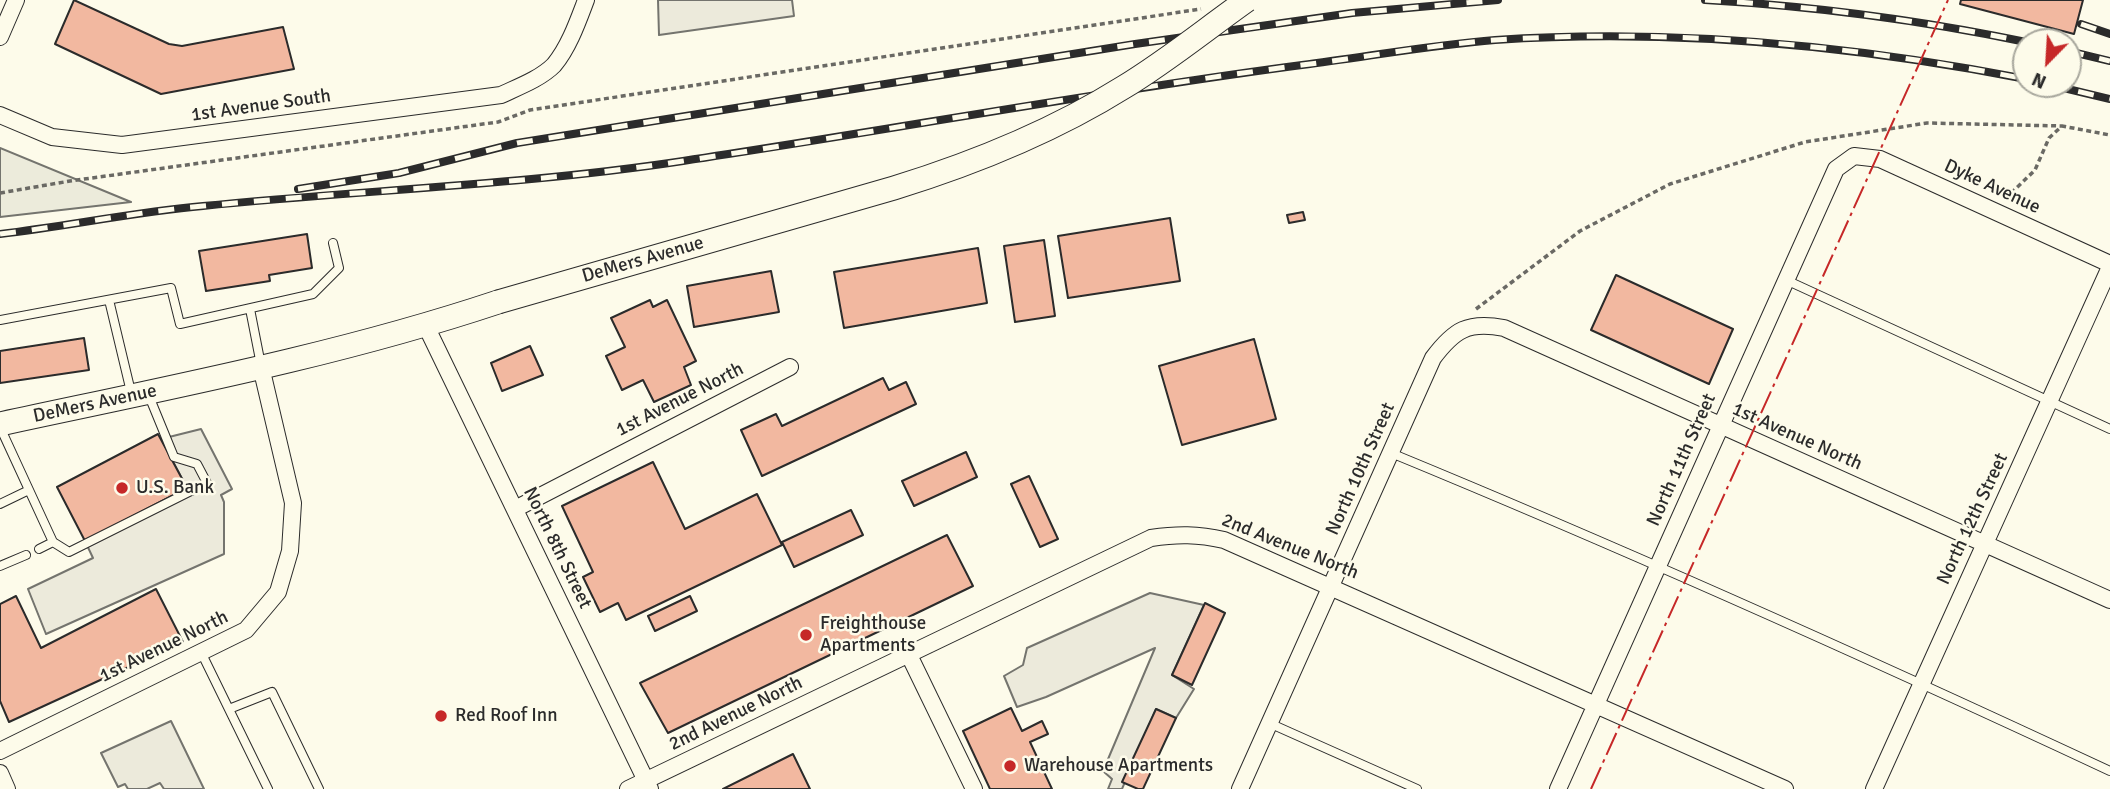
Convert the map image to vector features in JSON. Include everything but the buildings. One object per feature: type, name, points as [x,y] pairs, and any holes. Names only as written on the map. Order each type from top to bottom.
[{"type":"main road","name":"DeMers Avenue","points":[[0,426],[261,367],[426,326],[498,302],[951,170],[1011,147],[1125,86],[1247,0]]},
{"type":"street","points":[[0,37],[16,0]]},
{"type":"street","name":"1st Avenue South","points":[[0,115],[52,137],[122,145],[500,95],[530,82],[554,65],[576,28],[586,0]]},
{"type":"street","name":"Dyke Avenue","points":[[1854,156],[1880,159],[2110,266]]},
{"type":"street","name":"North 11th Street","points":[[1558,789],[1836,169],[1854,156]]},
{"type":"street","name":"North 12th Street","points":[[1874,789],[2110,266]]},
{"type":"street","name":"1st Avenue North","points":[[1464,328],[1483,324],[1504,328],[2110,600]]},
{"type":"street","name":"North 8th Street","points":[[426,326],[648,785]]},
{"type":"street","name":"North 10th Street","points":[[1240,789],[1433,358],[1447,339],[1464,328]]},
{"type":"street","name":"1st Avenue North","points":[[0,751],[246,630],[278,592],[290,551],[293,503],[261,367]]},
{"type":"street","name":"1st Avenue North","points":[[515,509],[790,367]]},
{"type":"street","name":"2nd Avenue North","points":[[628,789],[648,785],[1151,538],[1176,534],[1200,534],[1224,540],[1785,789]]},
{"type":"street","points":[[909,655],[974,789]]},
{"type":"street","points":[[0,774],[8,789]]},
{"type":"lane","points":[[0,320],[170,288],[180,324],[313,295],[339,268],[333,243]]},
{"type":"lane","points":[[1786,281],[2110,429]]},
{"type":"lane","points":[[0,426],[53,542],[69,552],[207,483],[197,464],[173,457],[140,394],[110,300]]},
{"type":"lane","points":[[250,309],[261,367]]},
{"type":"lane","points":[[1391,453],[1658,564],[2110,771]]},
{"type":"lane","points":[[0,504],[29,490]]},
{"type":"lane","points":[[39,549],[53,542]]},
{"type":"lane","points":[[0,566],[26,555]]},
{"type":"lane","points":[[201,652],[268,789]]},
{"type":"lane","points":[[229,709],[272,692],[319,789]]},
{"type":"lane","points":[[1269,723],[1417,789]]},
{"type":"path","points":[[0,193],[498,122],[530,110],[1206,8]]},
{"type":"path","points":[[1464,328],[1464,318],[1580,231],[1670,184],[1805,142],[1927,124],[2062,126],[2110,135]]},
{"type":"path","points":[[1996,212],[2010,192],[2035,170],[2049,138],[2062,126]]},
{"type":"shaded area","points":[[658,0],[792,0],[794,16],[659,35]]},
{"type":"shaded area","points":[[0,148],[131,202],[0,217]]},
{"type":"shaded area","points":[[201,429],[232,489],[221,495],[224,502],[224,554],[46,634],[28,589],[93,558],[85,541],[187,488],[161,439]]},
{"type":"shaded area","points":[[1150,593],[1204,605],[1172,675],[1194,689],[1176,718],[1156,709],[1122,789],[1108,789],[1112,779],[1103,771],[1155,648],[1046,697],[1017,707],[1004,676],[1023,665],[1027,648]]},
{"type":"shaded area","points":[[171,721],[204,789],[164,789],[160,783],[147,789],[128,789],[125,784],[118,787],[101,753]]},
{"type":"railway","points":[[298,189],[399,173],[517,143],[1135,44],[1352,13],[1498,0]]},
{"type":"railway","points":[[1705,0],[1866,15],[2012,39]]},
{"type":"railway","points":[[2081,24],[2110,34]]},
{"type":"railway","points":[[0,234],[263,200],[503,182],[623,169],[1147,87],[1495,40],[1629,36],[1762,42],[1894,57],[2012,76]]},
{"type":"railway","points":[[2082,54],[2110,61]]},
{"type":"railway","points":[[2082,92],[2110,99]]},
{"type":"power","points":[[1591,789],[1948,0]]},
{"type":"place","name":"U.S. Bank","points":[[122,488]]},
{"type":"place","name":"Freighthouse Apartments","points":[[806,635]]},
{"type":"place","name":"Red Roof Inn","points":[[441,716]]},
{"type":"place","name":"Warehouse Apartments","points":[[1010,766]]}]
